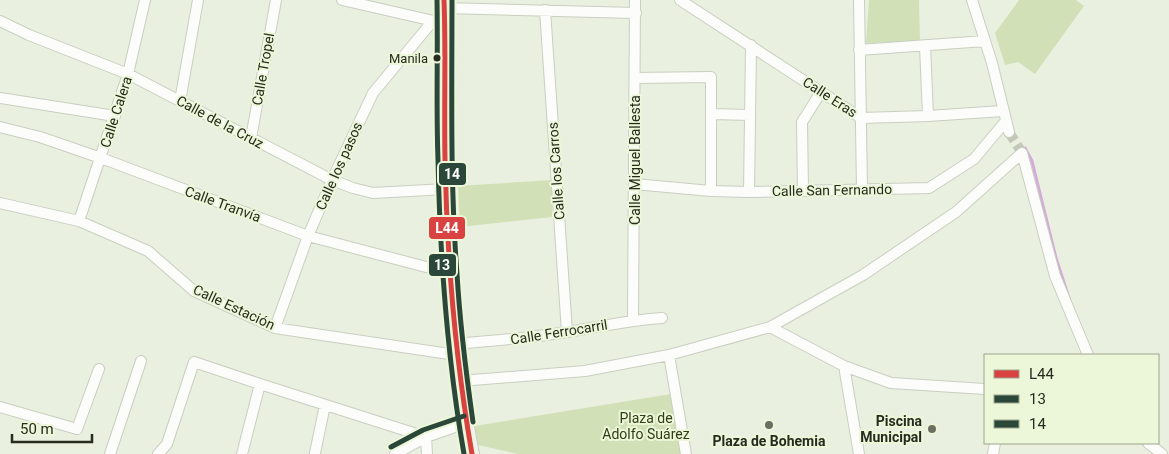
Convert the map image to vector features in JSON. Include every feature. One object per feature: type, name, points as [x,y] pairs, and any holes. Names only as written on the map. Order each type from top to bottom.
[{"type":"main road","points":[[444,4],[438,22],[449,274],[456,350],[466,423],[473,454]]},
{"type":"street","name":"Calle Calera","points":[[79,221],[128,74],[145,0]]},
{"type":"street","points":[[180,101],[198,0]]},
{"type":"street","name":"Calle Tropel","points":[[251,138],[276,0]]},
{"type":"street","points":[[342,0],[438,22]]},
{"type":"street","name":"Calle Miguel Ballesta","points":[[633,320],[635,0]]},
{"type":"street","name":"Calle Eras","points":[[680,0],[861,118],[1002,111]]},
{"type":"street","points":[[859,0],[862,189]]},
{"type":"street","points":[[972,0],[992,63],[1002,111]]},
{"type":"street","points":[[444,4],[636,13]]},
{"type":"street","name":"Calle los Carros","points":[[545,10],[567,332]]},
{"type":"street","name":"Calle de la Cruz","points":[[0,21],[29,35],[128,74],[332,180],[353,188],[373,193],[446,189]]},
{"type":"street","name":"Calle los pasos","points":[[275,328],[308,236],[373,93],[438,22]]},
{"type":"street","points":[[859,50],[985,41]]},
{"type":"street","points":[[749,192],[752,46]]},
{"type":"street","points":[[925,46],[928,116]]},
{"type":"street","points":[[635,78],[711,77],[711,192]]},
{"type":"street","points":[[803,190],[802,122],[820,92]]},
{"type":"street","points":[[0,98],[115,116]]},
{"type":"street","name":"Calle San Fernando","points":[[634,184],[711,192],[929,188],[974,159],[1007,127],[1002,111]]},
{"type":"street","points":[[712,114],[750,115]]},
{"type":"street","name":"Calle Tranvía","points":[[0,127],[40,137],[101,158],[308,236],[449,274]]},
{"type":"street","points":[[460,380],[583,371],[669,355],[770,327],[863,274],[956,212],[1022,153],[1055,276],[1088,354]]},
{"type":"street","name":"Calle Estación","points":[[0,203],[79,221],[148,251],[194,291],[275,328],[456,350]]},
{"type":"street","name":"Calle Ferrocarril","points":[[456,350],[633,320],[662,318]]},
{"type":"street","points":[[770,327],[844,366],[891,383],[984,389]]},
{"type":"street","points":[[669,355],[686,454]]},
{"type":"street","points":[[110,454],[141,361]]},
{"type":"street","points":[[158,454],[167,444],[194,362],[426,437]]},
{"type":"street","points":[[844,366],[859,454]]},
{"type":"street","points":[[0,407],[77,429],[99,369]]},
{"type":"street","points":[[242,454],[260,384]]},
{"type":"street","points":[[315,453],[324,405]]},
{"type":"street","points":[[395,454],[426,437],[466,423]]},
{"type":"street","points":[[426,437],[427,454]]},
{"type":"street","points":[[1149,444],[1162,454]]},
{"type":"green space","points":[[869,0],[919,0],[920,42],[866,43]]},
{"type":"green space","points":[[1019,0],[1076,0],[1084,6],[1035,74],[1018,62],[1005,65],[995,33]]},
{"type":"green space","points":[[552,180],[552,217],[460,227],[458,186]]},
{"type":"green space","name":"Plaza de Adolfo Suárez","points":[[671,394],[681,454],[518,454],[478,445],[475,426]]},
{"type":"waterway","points":[[1025,148],[1032,161],[1056,258],[1069,298]]},
{"type":"tunnel","points":[[1009,132],[1022,153]]},
{"type":"transit line","name":"13","points":[[437,0],[437,140],[443,271],[453,381],[464,454]]},
{"type":"transit line","name":"L44","points":[[444,0],[445,159],[450,270],[461,381],[472,454]]},
{"type":"transit line","name":"14","points":[[452,0],[453,206],[458,293],[473,422]]},
{"type":"transit line","name":"14","points":[[391,447],[423,430],[464,416]]},
{"type":"place","name":"Manila","points":[[437,58]]},
{"type":"place","name":"Plaza de Bohemia","points":[[769,425]]},
{"type":"place","name":"Piscina Municipal","points":[[932,429]]}]
